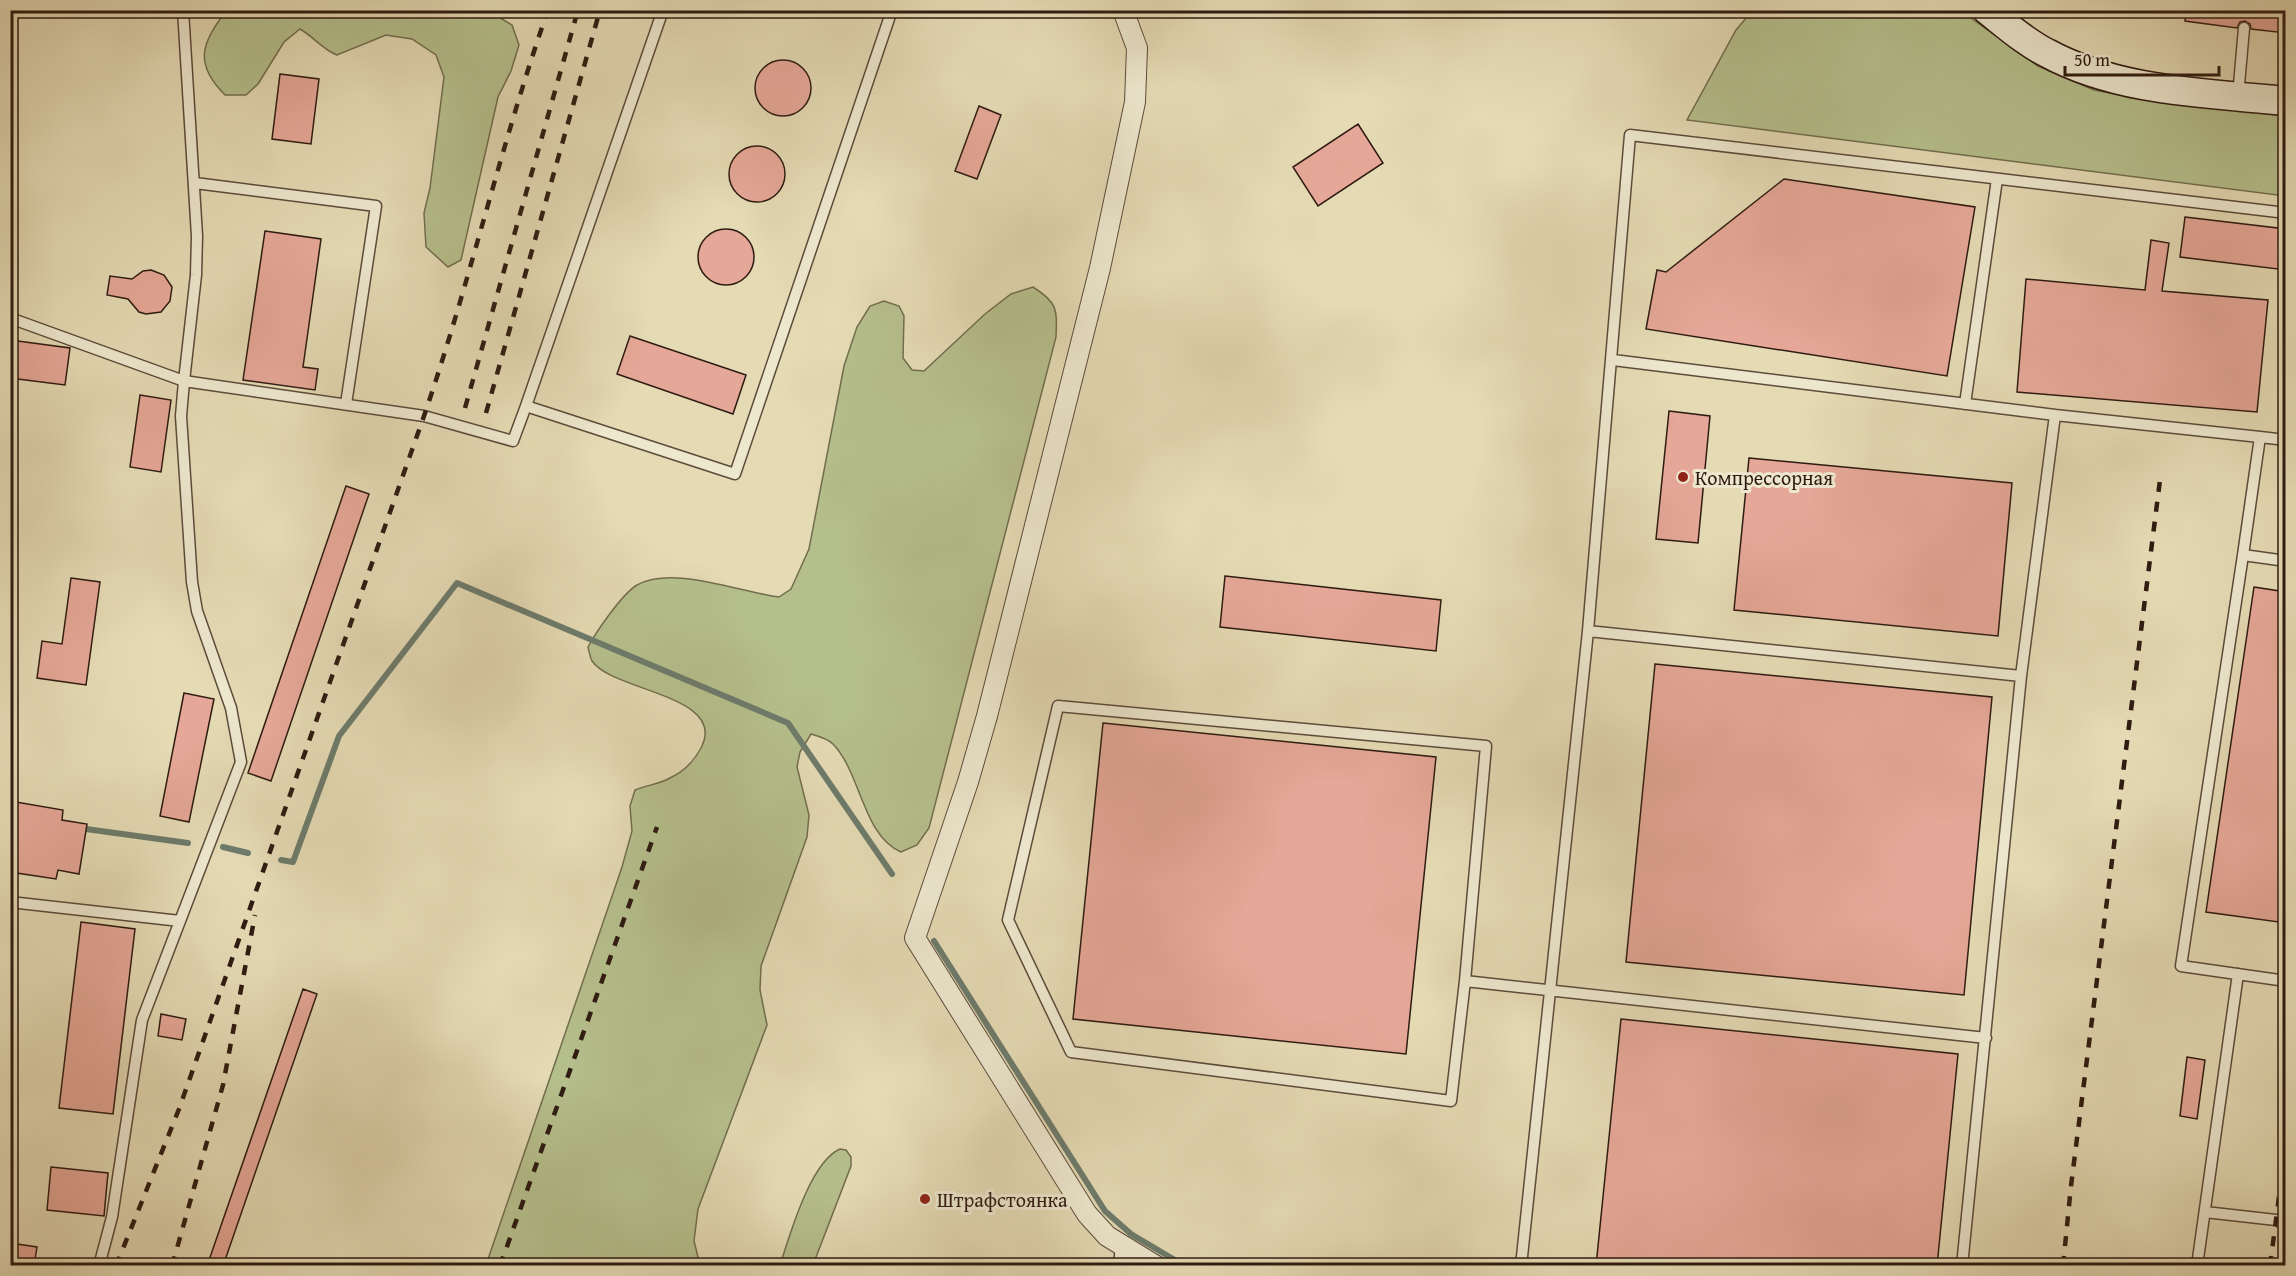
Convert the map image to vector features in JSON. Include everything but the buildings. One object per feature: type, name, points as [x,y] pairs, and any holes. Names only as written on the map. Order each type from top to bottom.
[{"type":"street","points":[[1123,10],[1137,48],[1135,102],[1100,268],[987,716],[968,782],[915,938],[1087,1214],[1107,1236],[1156,1266]]},
{"type":"street","points":[[1987,10],[2047,53],[2108,77],[2147,86],[2286,101]]},
{"type":"lane","points":[[99,1266],[112,1217],[142,1020],[241,762],[231,708],[197,611],[192,582],[181,416],[196,275],[195,183],[183,10]]},
{"type":"lane","points":[[10,318],[184,381],[424,416],[513,441],[663,10]]},
{"type":"lane","points":[[526,406],[735,474],[892,10]]},
{"type":"lane","points":[[2238,96],[2244,28]]},
{"type":"lane","points":[[1521,1266],[1588,631],[1613,360],[1630,135],[2286,213]]},
{"type":"lane","points":[[1965,404],[1996,179]]},
{"type":"lane","points":[[195,183],[376,206],[346,404]]},
{"type":"lane","points":[[1613,360],[2055,415],[2286,440]]},
{"type":"lane","points":[[1962,1266],[2021,676],[2055,415]]},
{"type":"lane","points":[[2260,437],[2181,966],[2286,981]]},
{"type":"lane","points":[[2243,555],[2286,561]]},
{"type":"lane","points":[[1588,631],[2021,676]]},
{"type":"lane","points":[[1058,706],[1486,746],[1465,981],[1451,1101],[1071,1052],[1008,920],[1058,706]]},
{"type":"lane","points":[[10,902],[180,921]]},
{"type":"lane","points":[[2197,1266],[2238,974]]},
{"type":"lane","points":[[1465,981],[1986,1038]]},
{"type":"lane","points":[[2205,1212],[2276,1220],[2286,1225]]},
{"type":"lane","points":[[1119,1266],[1121,1245]]},
{"type":"green space","points":[[226,11],[489,11],[512,25],[519,45],[511,71],[498,97],[461,260],[448,267],[426,247],[424,213],[430,188],[444,77],[436,55],[412,39],[386,35],[337,55],[300,29],[284,42],[258,84],[246,95],[225,95],[208,73],[205,63],[204,53],[211,33]]},
{"type":"green space","points":[[1752,11],[1961,11],[2038,66],[2094,90],[2149,100],[2285,116],[2285,196],[1687,120],[1736,30]]},
{"type":"green space","points":[[1033,287],[1052,302],[1056,313],[1056,337],[929,828],[917,845],[901,852],[888,844],[870,818],[842,756],[831,742],[811,734],[800,752],[797,767],[809,815],[807,837],[761,966],[760,990],[767,1025],[698,1209],[694,1241],[700,1265],[486,1265],[622,867],[632,831],[630,806],[635,790],[666,780],[685,768],[702,746],[705,729],[698,715],[683,705],[603,671],[592,661],[588,647],[624,596],[637,585],[652,580],[687,579],[779,597],[791,589],[809,549],[844,366],[857,327],[870,306],[884,301],[899,306],[904,316],[903,358],[912,370],[924,371],[985,314],[1011,294]]},
{"type":"green space","points":[[840,1149],[846,1150],[851,1157],[851,1166],[813,1265],[780,1265],[795,1219],[810,1184],[829,1156]]},
{"type":"waterway","points":[[281,860],[293,862],[339,736],[457,583],[788,723],[892,874]]},
{"type":"waterway","points":[[86,829],[188,843]]},
{"type":"waterway","points":[[223,847],[248,853]]},
{"type":"waterway","points":[[934,941],[1105,1211],[1131,1234],[1185,1266]]},
{"type":"railway","points":[[116,1266],[179,1109],[424,416],[441,366],[515,111],[548,10]]},
{"type":"railway","points":[[465,408],[578,10]]},
{"type":"railway","points":[[486,413],[600,10]]},
{"type":"railway","points":[[2063,1266],[2071,1186],[2161,472]]},
{"type":"railway","points":[[500,1266],[657,827]]},
{"type":"railway","points":[[172,1266],[223,1085],[255,915]]},
{"type":"railway","points":[[2270,1266],[2286,1143]]},
{"type":"place","name":"Компрессорная","points":[[1683,477]]},
{"type":"place","name":"Штрафстоянка","points":[[925,1199]]}]
